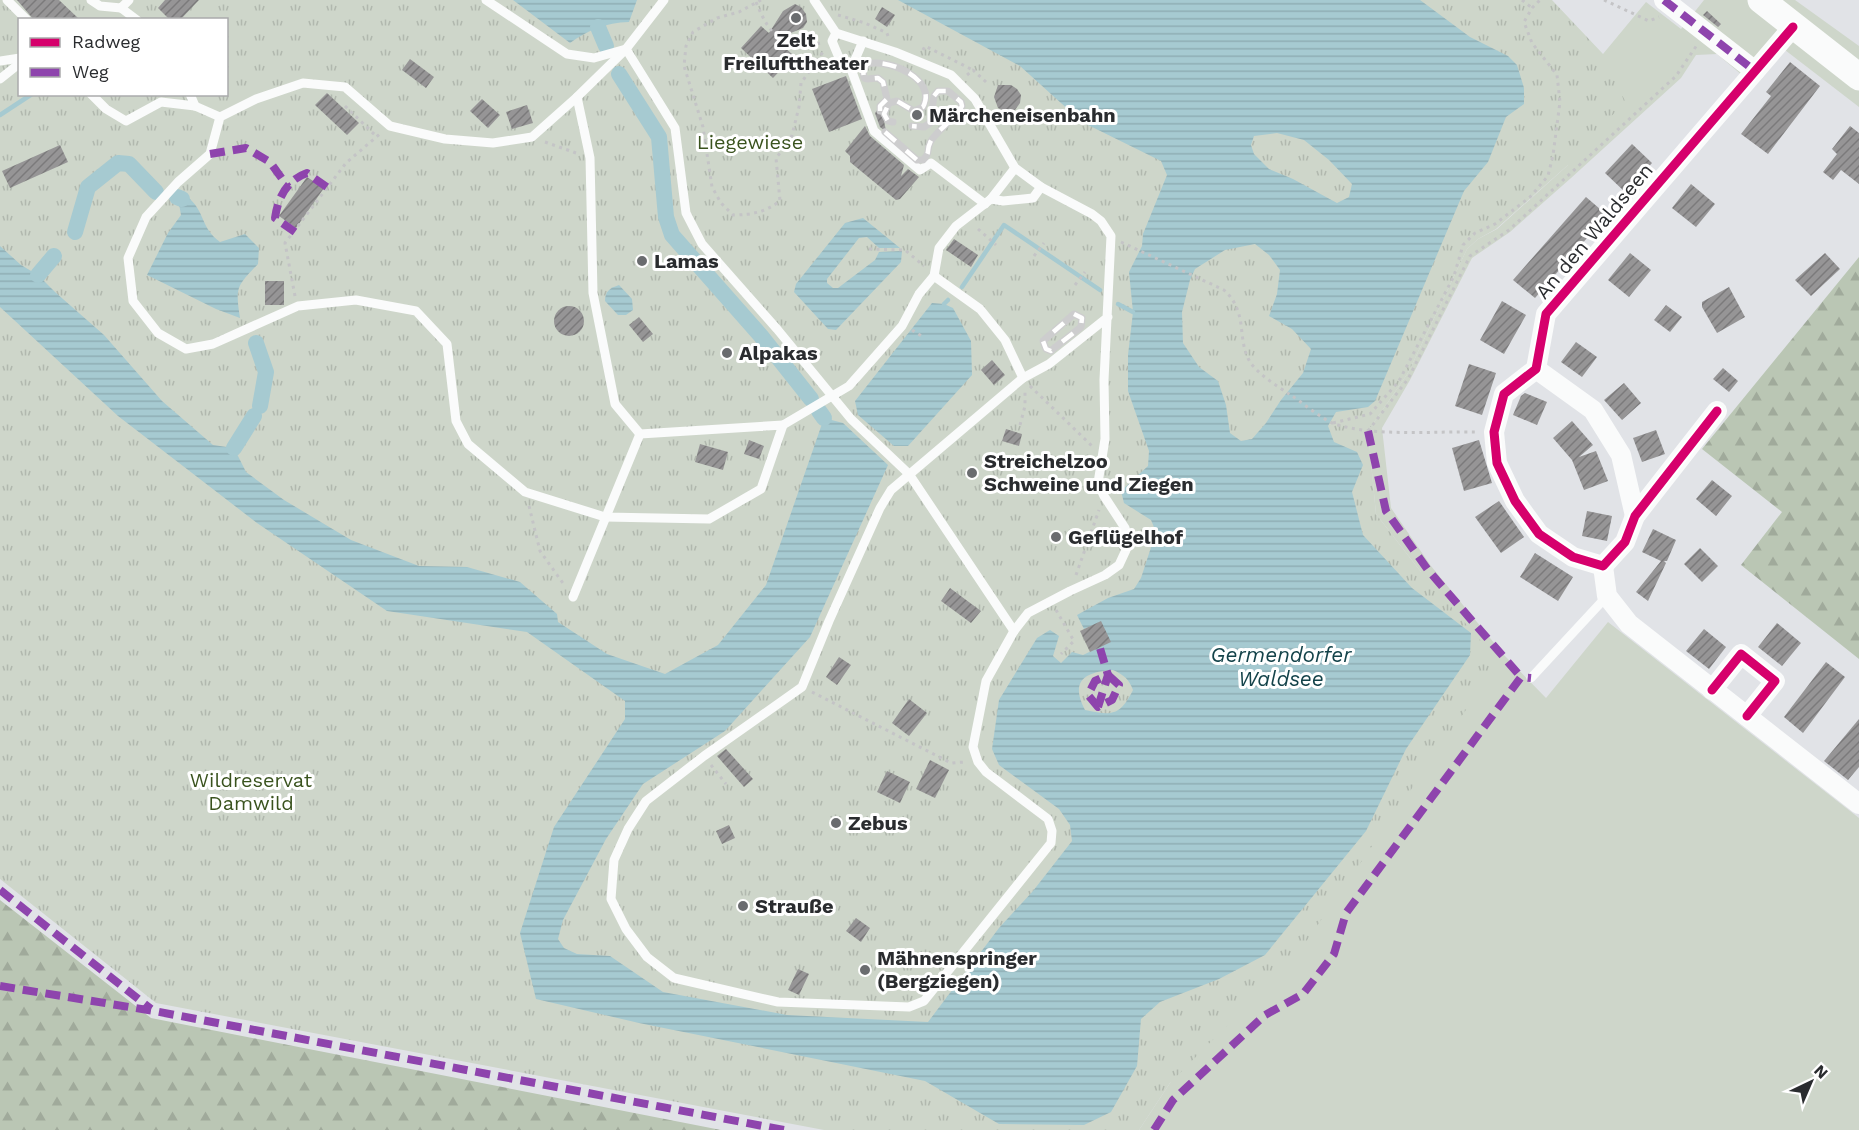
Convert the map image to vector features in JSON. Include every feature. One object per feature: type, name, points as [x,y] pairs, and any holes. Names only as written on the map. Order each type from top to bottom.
[{"type":"main road","points":[[1761,0],[1859,77]]},
{"type":"street","points":[[1667,2],[1755,71]]},
{"type":"street","name":"An den Waldseen","points":[[1536,369],[1546,314],[1793,27]]},
{"type":"street","points":[[1603,566],[1573,557],[1539,534],[1515,501],[1497,463],[1494,432],[1504,394],[1536,369],[1593,410],[1621,455],[1635,516]]},
{"type":"street","points":[[1717,411],[1635,516],[1624,542],[1603,566],[1607,596],[1629,624],[1712,690],[1856,796]]},
{"type":"street","points":[[1712,690],[1741,654],[1775,681],[1747,716]]},
{"type":"lane","points":[[7,0],[25,18]]},
{"type":"lane","points":[[91,0],[100,6],[121,8],[134,18]]},
{"type":"lane","points":[[121,8],[129,0]]},
{"type":"lane","points":[[486,0],[567,54],[594,58],[626,49]]},
{"type":"lane","points":[[664,0],[626,49],[532,137],[493,143],[445,139],[390,126],[345,87],[322,83],[303,83],[256,99],[220,117],[210,154],[178,182],[146,217],[128,258],[133,301],[158,333],[186,349],[213,344],[297,306],[356,300],[416,311],[447,344],[456,421],[468,444],[525,492],[605,516],[709,519],[761,489],[783,425]]},
{"type":"lane","points":[[814,0],[834,37],[840,60],[851,69],[874,131],[920,170],[931,163],[988,202],[1033,198],[1041,187]]},
{"type":"lane","points":[[834,37],[863,41],[951,75],[975,99],[1015,168],[1041,187],[1092,214],[1101,221],[1111,236],[1108,317],[1104,380],[1105,439],[1098,483],[1125,528],[1128,538],[1126,550],[1119,565],[1105,575],[1028,613],[1014,631],[986,681],[973,747],[978,762],[986,772],[1048,819],[1052,831],[1051,843],[924,1001],[909,1007],[778,1002],[674,978],[646,957],[626,929],[611,898],[614,860],[628,828],[646,801],[704,756],[802,687],[880,508],[891,490],[1023,378],[1049,364],[1108,317]]},
{"type":"lane","points":[[851,69],[863,41]]},
{"type":"lane","points":[[626,49],[675,128],[686,213],[702,244],[777,329],[851,419],[909,474],[1014,631]]},
{"type":"lane","points":[[0,60],[18,58]]},
{"type":"lane","points":[[0,79],[18,65]]},
{"type":"lane","points":[[93,96],[106,109],[126,121],[161,102],[195,106],[220,117]]},
{"type":"lane","points":[[191,96],[195,106]]},
{"type":"lane","points":[[576,97],[590,158],[593,293],[615,404],[640,434]]},
{"type":"lane","points":[[640,434],[783,425],[849,386],[902,326],[919,294],[934,276],[939,248],[956,226],[988,202],[1015,168]]},
{"type":"lane","points":[[934,276],[980,309],[1005,340],[1023,378]]},
{"type":"lane","points":[[573,597],[640,434]]},
{"type":"lane","points":[[1531,678],[1607,596]]},
{"type":"path","points":[[761,0],[739,12],[717,18],[693,32],[686,46],[684,66],[703,127],[712,187],[721,203],[733,214],[749,215],[767,210],[780,201],[776,158],[791,139],[799,107],[801,83],[834,37]]},
{"type":"path","points":[[1522,0],[1532,8]]},
{"type":"path","points":[[1333,423],[1370,414],[1399,381],[1454,276],[1463,245],[1475,233],[1496,224],[1530,197],[1548,176],[1560,102],[1557,75],[1532,43],[1524,22],[1540,0]]},
{"type":"path","points":[[1604,0],[1648,21],[1658,18],[1667,2]]},
{"type":"path","points":[[756,2],[765,23],[786,44],[805,46],[834,37]]},
{"type":"path","points":[[822,12],[841,15],[887,33],[895,52]]},
{"type":"path","points":[[1368,431],[1408,379],[1470,256],[1509,230],[1676,76],[1705,33]]},
{"type":"path","points":[[960,83],[974,70],[986,82]]},
{"type":"path","points":[[322,83],[376,136]]},
{"type":"path","points":[[297,306],[285,243],[346,163],[390,126]]},
{"type":"path","points":[[532,137],[590,158]]},
{"type":"path","points":[[978,229],[996,245]]},
{"type":"path","points":[[1034,256],[1044,243]]},
{"type":"path","points":[[869,249],[905,250],[934,276]]},
{"type":"path","points":[[1134,249],[1224,290],[1232,297],[1238,308],[1249,359],[1253,366],[1333,423],[1368,431],[1494,432]]},
{"type":"path","points":[[1075,285],[1085,272]]},
{"type":"path","points":[[908,327],[923,338]]},
{"type":"path","points":[[1020,425],[1025,406],[1023,378]]},
{"type":"path","points":[[1023,378],[1102,455]]},
{"type":"path","points":[[525,492],[540,551],[573,597]]},
{"type":"path","points":[[1070,591],[1104,496]]},
{"type":"path","points":[[1050,601],[1074,641],[1061,654]]},
{"type":"path","points":[[802,687],[951,763],[978,762]]},
{"type":"path","points":[[704,756],[726,784]]},
{"type":"green space","points":[[0,0],[1552,0],[1603,54],[1625,101],[1568,165],[1496,229],[1478,239],[1467,249],[1408,373],[1368,431],[1376,514],[1421,572],[1499,662],[1297,955],[1170,1083],[1139,1130],[824,1130],[156,1003],[0,879]]},
{"type":"green space","points":[[1704,0],[1795,0],[1859,46],[1859,107],[1785,50],[1755,86],[1717,54],[1696,55],[1681,78],[1571,178],[1510,232],[1472,258],[1410,380],[1382,428],[1391,508],[1431,566],[1504,655],[1546,698],[1608,622],[1859,818],[1859,1130],[1139,1130],[1170,1083],[1421,572],[1376,514],[1368,431],[1408,373],[1467,249],[1478,239],[1497,229],[1568,165],[1557,96],[1603,54],[1646,2],[1681,29]]},
{"type":"green space","points":[[1859,257],[1859,659],[1741,565],[1782,512],[1702,449]]},
{"type":"green space","points":[[0,900],[151,1018],[721,1130],[0,1130]]},
{"type":"water","points":[[513,0],[637,0],[629,22],[598,28],[570,43]]},
{"type":"water","name":"Germendorfer Waldsee","points":[[898,0],[1420,0],[1470,37],[1508,56],[1517,65],[1524,88],[1524,104],[1506,117],[1488,162],[1464,191],[1375,401],[1368,407],[1336,412],[1328,426],[1334,442],[1357,452],[1363,465],[1352,492],[1363,535],[1412,588],[1471,633],[1470,655],[1406,749],[1366,831],[1265,955],[1219,979],[1160,1002],[1141,1019],[1137,1066],[1111,1112],[1084,1125],[999,1124],[925,1081],[639,1023],[536,999],[520,933],[554,827],[625,719],[625,701],[527,632],[387,611],[257,523],[118,416],[0,307],[0,246],[21,265],[38,275],[104,335],[162,401],[213,445],[234,448],[246,472],[284,500],[351,540],[419,566],[467,567],[520,582],[557,614],[558,622],[607,654],[665,674],[718,645],[766,585],[824,418],[843,423],[888,465],[810,637],[725,731],[643,784],[606,839],[563,920],[558,939],[564,948],[577,954],[610,956],[663,992],[787,1015],[928,1022],[999,928],[1033,891],[1072,841],[1070,825],[1059,809],[999,765],[992,749],[999,700],[1037,638],[1050,630],[1059,636],[1053,656],[1061,663],[1072,652],[1083,655],[1110,642],[1101,622],[1084,629],[1077,615],[1108,598],[1134,589],[1141,578],[1156,532],[1151,520],[1124,503],[1121,491],[1148,466],[1149,451],[1128,391],[1128,355],[1133,312],[1129,272],[1142,246],[1143,234],[1167,175],[1161,161],[1082,122],[1020,66]],"holes":[[[1277,133],[1304,140],[1329,160],[1352,184],[1349,197],[1337,203],[1269,169],[1254,154],[1251,145],[1254,136]],[[1255,244],[1269,255],[1280,270],[1277,294],[1269,316],[1292,329],[1311,349],[1303,373],[1266,423],[1252,439],[1241,441],[1230,433],[1226,405],[1218,381],[1199,367],[1183,343],[1182,312],[1190,280],[1195,269],[1225,250]],[[1113,670],[1120,674],[1128,680],[1133,690],[1124,705],[1114,712],[1102,713],[1085,710],[1079,692],[1082,680],[1103,671]]]},
{"type":"water","points":[[182,199],[190,199],[195,204],[209,231],[220,242],[245,234],[259,248],[258,264],[239,288],[240,318],[216,309],[147,275],[168,233],[181,215],[179,204]]},
{"type":"water","points":[[863,218],[900,248],[879,248],[867,237],[859,238],[827,279],[827,283],[833,288],[838,288],[875,260],[879,252],[902,251],[901,262],[836,330],[828,329],[794,292],[796,284],[845,223]]},
{"type":"water","points":[[619,285],[632,299],[633,310],[626,315],[618,315],[605,301],[609,290]]},
{"type":"water","points":[[932,303],[944,304],[953,308],[971,341],[972,375],[908,446],[894,446],[858,415],[855,401]]},
{"type":"building","points":[[17,0],[59,0],[78,18],[32,18]]},
{"type":"building","points":[[165,0],[199,0],[182,18],[168,18],[158,8]]},
{"type":"building","points":[[795,4],[801,7],[806,14],[807,22],[803,28],[776,39],[794,56],[773,78],[741,48],[761,26],[769,33],[783,11]]},
{"type":"building","points":[[882,7],[895,15],[887,27],[875,19]]},
{"type":"building","points":[[1707,11],[1721,24],[1718,27],[1703,15]]},
{"type":"building","points":[[410,59],[434,77],[426,88],[402,70]]},
{"type":"building","points":[[1790,62],[1820,86],[1768,154],[1741,134],[1771,96],[1766,92]]},
{"type":"building","points":[[846,76],[862,119],[829,132],[812,89]]},
{"type":"building","points":[[998,85],[1011,85],[1017,89],[1021,95],[1020,103],[1015,110],[1004,111],[998,108],[994,97]]},
{"type":"building","points":[[327,93],[359,123],[347,135],[315,105]]},
{"type":"building","points":[[482,99],[500,115],[488,128],[470,111]]},
{"type":"building","points":[[527,105],[533,123],[512,129],[506,112]]},
{"type":"building","points":[[881,105],[886,131],[880,127],[875,113]]},
{"type":"building","points":[[865,126],[870,136],[904,165],[901,176],[908,169],[919,177],[900,199],[896,200],[850,162],[850,156],[845,151]]},
{"type":"building","points":[[1850,126],[1859,133],[1859,184],[1841,170],[1833,180],[1823,172],[1837,154],[1832,149]]},
{"type":"building","points":[[1632,144],[1652,163],[1626,193],[1605,173]]},
{"type":"building","points":[[60,145],[68,162],[10,188],[2,171]]},
{"type":"building","points":[[307,177],[324,188],[296,228],[279,216]]},
{"type":"building","points":[[1691,184],[1715,204],[1696,227],[1672,208]]},
{"type":"building","points":[[1586,197],[1607,215],[1535,298],[1513,280]]},
{"type":"building","points":[[954,239],[978,255],[971,267],[946,250]]},
{"type":"building","points":[[1630,253],[1651,270],[1629,297],[1608,280]]},
{"type":"building","points":[[1825,253],[1840,269],[1811,296],[1795,280]]},
{"type":"building","points":[[265,281],[284,281],[284,305],[265,305]]},
{"type":"building","points":[[1729,287],[1745,317],[1717,333],[1702,307],[1702,302]]},
{"type":"building","points":[[1502,301],[1526,315],[1504,354],[1480,340]]},
{"type":"building","points":[[1666,305],[1682,317],[1670,332],[1654,320]]},
{"type":"building","points":[[569,306],[580,310],[584,321],[580,332],[569,336],[558,332],[554,321],[558,310]]},
{"type":"building","points":[[639,317],[653,334],[643,342],[629,325]]},
{"type":"building","points":[[1576,342],[1597,357],[1582,377],[1561,362]]},
{"type":"building","points":[[992,360],[1005,375],[994,385],[981,370]]},
{"type":"building","points":[[1469,364],[1496,373],[1482,415],[1455,406]]},
{"type":"building","points":[[1723,368],[1738,381],[1729,392],[1713,379]]},
{"type":"building","points":[[1624,383],[1641,403],[1622,420],[1604,400]]},
{"type":"building","points":[[1525,393],[1547,402],[1537,425],[1513,415],[1521,396]]},
{"type":"building","points":[[1572,421],[1593,445],[1579,457],[1596,451],[1608,481],[1584,490],[1572,460],[1553,438]]},
{"type":"building","points":[[1006,429],[1022,434],[1019,446],[1002,441]]},
{"type":"building","points":[[1656,430],[1665,454],[1642,462],[1633,438]]},
{"type":"building","points":[[749,440],[764,446],[759,459],[744,454]]},
{"type":"building","points":[[1479,440],[1492,483],[1464,491],[1452,448]]},
{"type":"building","points":[[700,444],[728,452],[723,470],[695,462]]},
{"type":"building","points":[[1712,480],[1732,496],[1716,516],[1696,499]]},
{"type":"building","points":[[1499,501],[1524,537],[1501,553],[1475,517]]},
{"type":"building","points":[[1587,511],[1612,516],[1607,541],[1582,536]]},
{"type":"building","points":[[1653,529],[1676,540],[1667,561],[1664,561],[1666,563],[1648,601],[1636,592],[1661,561],[1642,552]]},
{"type":"building","points":[[1700,548],[1718,566],[1702,582],[1684,564]]},
{"type":"building","points":[[1535,553],[1573,577],[1558,601],[1520,577]]},
{"type":"building","points":[[950,588],[981,611],[971,623],[941,601]]},
{"type":"building","points":[[1101,621],[1111,642],[1090,652],[1080,631]]},
{"type":"building","points":[[1777,623],[1801,643],[1782,666],[1758,647]]},
{"type":"building","points":[[1704,629],[1726,647],[1709,669],[1686,651]]},
{"type":"building","points":[[839,657],[851,665],[837,685],[826,677]]},
{"type":"building","points":[[1826,662],[1845,677],[1803,733],[1784,717]]},
{"type":"building","points":[[909,699],[927,713],[909,736],[892,723]]},
{"type":"building","points":[[1859,719],[1859,767],[1848,780],[1824,761]]},
{"type":"building","points":[[726,749],[753,779],[744,787],[717,756]]},
{"type":"building","points":[[930,760],[949,770],[935,798],[916,789]]},
{"type":"building","points":[[887,771],[910,782],[900,803],[877,792]]},
{"type":"building","points":[[729,825],[735,838],[722,844],[716,831]]},
{"type":"building","points":[[856,918],[870,928],[861,942],[846,931]]},
{"type":"building","points":[[798,969],[809,974],[799,995],[788,990]]},
{"type":"waterway","points":[[598,27],[606,46]]},
{"type":"waterway","points":[[619,74],[659,137],[666,217],[672,235],[761,336],[811,399]]},
{"type":"waterway","points":[[0,115],[29,96]]},
{"type":"waterway","points":[[75,232],[88,187],[118,163],[129,164],[156,192]]},
{"type":"waterway","points":[[177,197],[182,199]]},
{"type":"waterway","points":[[962,287],[1004,225],[1100,290]]},
{"type":"waterway","points":[[38,275],[54,256]]},
{"type":"waterway","points":[[944,304],[948,300]]},
{"type":"waterway","points":[[1118,304],[1133,312]]},
{"type":"waterway","points":[[256,343],[266,372],[260,406]]},
{"type":"waterway","points":[[819,411],[824,418]]},
{"type":"waterway","points":[[234,448],[254,416]]},
{"type":"railway","points":[[880,111],[880,106],[887,99],[883,82],[878,78],[864,78],[863,70],[867,64],[887,64],[898,68],[908,73],[924,88],[926,97],[923,107],[914,111],[897,101],[889,103],[884,114],[888,121],[893,122]]},
{"type":"railway","points":[[885,132],[917,160],[923,160],[932,139],[959,111],[962,106],[961,102],[948,91],[938,91],[934,96],[930,123],[924,127],[912,126]]},
{"type":"railway","points":[[1074,314],[1082,318],[1081,327],[1051,351],[1046,349],[1043,341],[1074,314]]},
{"type":"marked path","points":[[1664,0],[1755,71]]},
{"type":"marked path","points":[[210,154],[246,148],[270,162],[288,187]]},
{"type":"marked path","points":[[295,232],[275,218],[278,203],[285,190],[294,180],[307,173],[328,188]]},
{"type":"marked path","points":[[1368,431],[1386,511],[1428,570],[1521,677]]},
{"type":"marked path","points":[[1098,707],[1108,675],[1099,645]]},
{"type":"marked path","points":[[1108,675],[1119,685],[1112,700],[1098,707],[1088,695],[1095,681],[1108,675]]},
{"type":"marked path","points":[[1154,1130],[1173,1100],[1265,1015],[1303,994],[1334,954],[1346,913],[1521,677],[1531,678]]},
{"type":"marked path","points":[[0,890],[151,1009]]},
{"type":"marked path","points":[[0,986],[154,1011],[784,1130]]},
{"type":"cycle path","points":[[1717,411],[1635,516],[1625,542],[1603,566],[1573,557],[1539,534],[1515,501],[1497,463],[1494,432],[1504,394],[1536,369],[1546,314],[1793,27]]},
{"type":"cycle path","points":[[1712,690],[1741,654],[1775,681],[1747,716]]},
{"type":"place","name":"Zelt Freilufttheater","points":[[796,18]]},
{"type":"place","name":"Märcheneisenbahn","points":[[917,115]]},
{"type":"place","name":"Lamas","points":[[642,261]]},
{"type":"place","name":"Alpakas","points":[[727,353]]},
{"type":"place","name":"Streichelzoo Schweine und Ziegen","points":[[972,473]]},
{"type":"place","name":"Geflügelhof","points":[[1056,537]]},
{"type":"place","name":"Zebus","points":[[836,823]]},
{"type":"place","name":"Strauße","points":[[743,906]]},
{"type":"place","name":"Mähnenspringer (Bergziegen)","points":[[865,970]]},
{"type":"park label","name":"Liegewiese","points":[[750,142]]},
{"type":"park label","name":"Wildreservat Damwild","points":[[251,792]]}]
